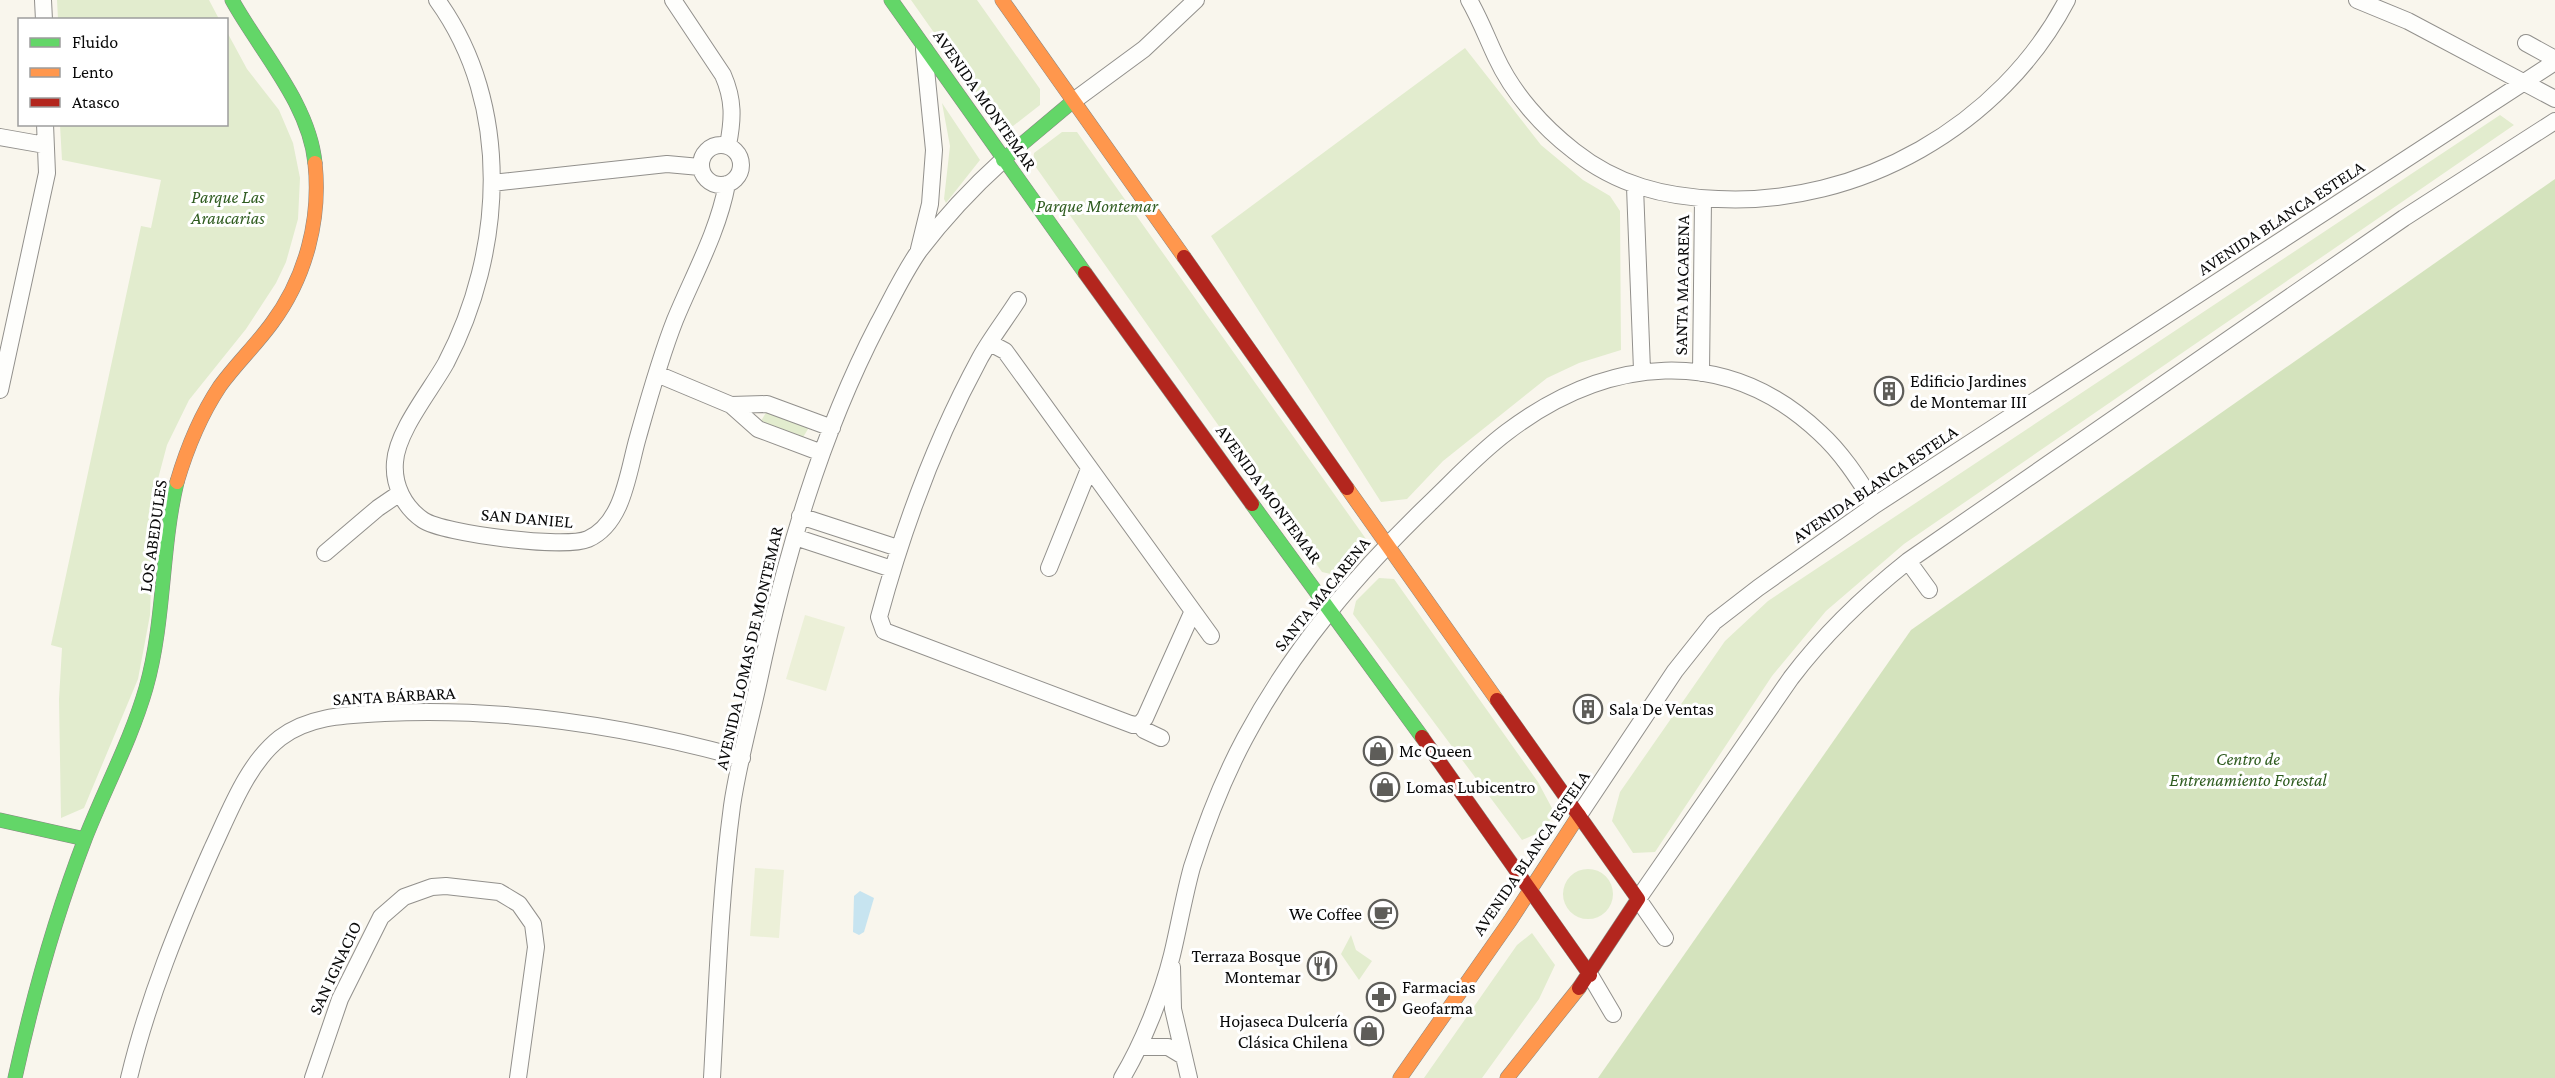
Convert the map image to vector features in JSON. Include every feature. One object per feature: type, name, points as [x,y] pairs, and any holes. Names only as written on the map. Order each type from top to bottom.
[{"type":"main road","name":"LOS ABEDULES","points":[[15,1078],[34,994],[85,839],[146,689],[158,643],[171,508],[184,459],[193,435],[219,387],[269,327],[291,293],[307,253],[313,230],[317,173],[309,130],[290,90],[259,50],[232,0]]},
{"type":"main road","name":"AVENIDA MONTEMAR","points":[[891,0],[1003,160],[1530,888],[1590,975]]},
{"type":"main road","points":[[1002,0],[1638,899],[1590,975],[1507,1078]]},
{"type":"main road","name":"AVENIDA LOMAS DE MONTEMAR","points":[[1003,160],[1072,102]]},
{"type":"main road","name":"AVENIDA BLANCA ESTELA","points":[[1400,1078],[1510,921],[1579,815]]},
{"type":"main road","points":[[0,820],[85,839]]},
{"type":"street","points":[[44,0],[44,18]]},
{"type":"street","points":[[325,553],[378,508],[400,493],[396,476],[396,453],[446,363],[471,305],[487,244],[492,183],[487,123],[472,64],[462,36],[437,0]]},
{"type":"street","points":[[673,0],[723,75],[729,88],[734,117],[728,146],[721,144],[708,149],[700,167]]},
{"type":"street","name":"AVENIDA LOMAS DE MONTEMAR","points":[[1072,102],[1144,49],[1196,0]]},
{"type":"street","points":[[1469,0],[1509,80],[1540,120],[1594,165],[1635,187],[1703,199],[1763,199],[1822,189],[1861,177],[1908,157],[1962,123],[2001,88],[2030,56],[2067,0]]},
{"type":"street","points":[[2357,0],[2408,21],[2555,99]]},
{"type":"street","points":[[2526,43],[2555,60]]},
{"type":"street","name":"AVENIDA LOMAS DE MONTEMAR","points":[[918,253],[930,204],[934,150],[924,48]]},
{"type":"street","name":"AVENIDA BLANCA ESTELA","points":[[1579,815],[1669,679],[1714,622],[1875,505],[2525,82],[2555,60]]},
{"type":"street","points":[[1665,938],[1638,899],[1815,646],[1865,595],[1908,561],[2404,218],[2555,121]]},
{"type":"street","points":[[0,390],[47,173],[45,126]]},
{"type":"street","points":[[0,137],[45,145]]},
{"type":"street","name":"SAN DANIEL","points":[[400,493],[415,514],[436,527],[568,544],[588,539],[605,528],[617,511],[673,326],[721,216],[727,184],[738,175],[741,168],[739,154],[728,146]]},
{"type":"street","name":"AVENIDA LOMAS DE MONTEMAR","points":[[712,1078],[721,924],[732,806],[774,611],[800,516],[822,453],[862,354],[918,253],[953,209],[1003,160]]},
{"type":"street","points":[[492,183],[667,164],[700,167]]},
{"type":"street","points":[[700,167],[710,182],[727,184]]},
{"type":"street","points":[[1635,187],[1642,370]]},
{"type":"street","name":"SANTA MACARENA","points":[[1701,373],[1703,199]]},
{"type":"street","points":[[1018,300],[990,343],[950,417],[898,548],[879,617],[881,627],[885,631],[1125,723],[1140,724]]},
{"type":"street","points":[[990,343],[1005,351],[1211,636]]},
{"type":"street","name":"SANTA MACARENA","points":[[1122,1078],[1139,1047],[1172,957],[1192,867],[1224,781],[1272,691],[1329,610],[1387,543],[1484,451],[1531,415],[1585,388],[1642,370],[1701,373],[1722,377],[1764,393],[1803,418],[1838,451],[1875,505]]},
{"type":"street","points":[[657,374],[731,405],[758,429],[822,453]]},
{"type":"street","points":[[731,405],[767,404],[832,428]]},
{"type":"street","points":[[1049,568],[1089,468]]},
{"type":"street","points":[[800,516],[898,548]]},
{"type":"street","points":[[795,537],[892,569]]},
{"type":"street","points":[[1908,561],[1929,590]]},
{"type":"street","points":[[1140,724],[1190,621],[1192,612]]},
{"type":"street","name":"SANTA BÁRBARA","points":[[129,1078],[163,966],[226,820],[257,764],[270,747],[308,722],[353,715],[437,712],[540,717],[689,744],[742,758]]},
{"type":"street","points":[[1140,724],[1144,730],[1161,738]]},
{"type":"street","name":"SAN IGNACIO","points":[[313,1078],[340,999],[381,917],[404,897],[432,887],[446,886],[499,892],[519,904],[532,924],[536,947],[518,1078]]},
{"type":"street","name":"SANTA MACARENA","points":[[1172,957],[1173,1009],[1189,1078]]},
{"type":"street","name":"AVENIDA MONTEMAR","points":[[1590,975],[1613,1014]]},
{"type":"street","points":[[1139,1047],[1168,1047],[1183,1056]]},
{"type":"green space","points":[[57,0],[209,0],[218,18],[58,18]]},
{"type":"green space","points":[[911,0],[977,0],[1040,89],[1040,105],[1013,126],[997,122]]},
{"type":"green space","name":"Parque Las Araucarias","points":[[228,34],[247,69],[279,110],[293,143],[300,178],[298,219],[286,262],[276,283],[246,329],[189,400],[167,445],[154,494],[150,615],[138,679],[84,808],[61,818],[59,699],[62,648],[51,645],[141,226],[151,228],[161,180],[62,160],[60,126],[228,126]]},
{"type":"green space","points":[[1465,48],[1541,145],[1583,180],[1610,196],[1620,211],[1621,350],[1579,363],[1547,378],[1443,461],[1407,499],[1381,502],[1211,236]]},
{"type":"green space","points":[[942,103],[980,160],[946,203],[944,199],[950,146]]},
{"type":"green space","points":[[2500,115],[2514,125],[1904,544],[1826,611],[1772,676],[1655,852],[1633,853],[1612,821],[1620,792],[1725,641],[1768,601]]},
{"type":"green space","name":"Parque Montemar","points":[[1062,132],[1077,132],[1366,539],[1363,552],[1339,576],[1322,572],[1033,163],[1034,153]]},
{"type":"green space","name":"Centro de Entrenamiento Forestal","points":[[2555,179],[2555,1078],[1598,1078],[1911,630]]},
{"type":"green space","points":[[767,411],[806,425],[808,429],[802,439],[762,424],[761,421]]},
{"type":"green space","points":[[1379,578],[1394,579],[1538,782],[1554,812],[1545,830],[1522,840],[1353,614],[1356,601]]},
{"type":"green space","points":[[805,615],[845,627],[826,691],[786,679]]},
{"type":"green space","points":[[755,868],[784,870],[779,938],[750,936]]},
{"type":"green space","points":[[1588,869],[1606,876],[1613,894],[1606,912],[1588,919],[1570,912],[1563,894],[1570,876]]},
{"type":"green space","points":[[1532,933],[1555,965],[1539,999],[1482,1078],[1424,1078],[1517,945]]},
{"type":"green space","points":[[1351,935],[1356,950],[1372,961],[1359,980],[1341,954]]},
{"type":"water","points":[[860,891],[874,898],[864,932],[859,935],[853,932],[854,896]]},
{"type":"traffic: fast","points":[[232,0],[293,99],[311,141],[315,163]]},
{"type":"traffic: fast","points":[[891,0],[1085,273]]},
{"type":"traffic: fast","points":[[1003,160],[1072,102]]},
{"type":"traffic: fast","points":[[15,1078],[54,927],[85,839],[133,726],[146,688],[157,637],[168,533],[177,482]]},
{"type":"traffic: fast","points":[[1252,504],[1422,737]]},
{"type":"traffic: fast","points":[[0,820],[85,839]]},
{"type":"traffic: slow","points":[[1002,0],[1184,257]]},
{"type":"traffic: slow","points":[[177,482],[195,432],[213,397],[272,323],[294,286],[302,267],[313,226],[316,205],[315,163]]},
{"type":"traffic: slow","points":[[1347,488],[1497,700]]},
{"type":"traffic: slow","points":[[1400,1078],[1510,921],[1579,815]]},
{"type":"traffic: slow","points":[[1507,1078],[1579,988]]},
{"type":"traffic: jam","points":[[1184,257],[1347,488]]},
{"type":"traffic: jam","points":[[1085,273],[1252,504]]},
{"type":"traffic: jam","points":[[1497,700],[1638,899],[1579,988]]},
{"type":"traffic: jam","points":[[1422,737],[1590,975]]},
{"type":"place","name":"Edificio Jardines de Montemar III","points":[[1889,391]]},
{"type":"place","name":"Sala De Ventas","points":[[1588,709]]},
{"type":"place","name":"Mc Queen","points":[[1378,751]]},
{"type":"place","name":"Lomas Lubicentro","points":[[1385,787]]},
{"type":"place","name":"We Coffee","points":[[1383,914]]},
{"type":"place","name":"Terraza Bosque Montemar","points":[[1322,966]]},
{"type":"place","name":"Farmacias Geofarma","points":[[1381,997]]},
{"type":"place","name":"Hojaseca Dulcería Clásica Chilena","points":[[1369,1031]]}]
